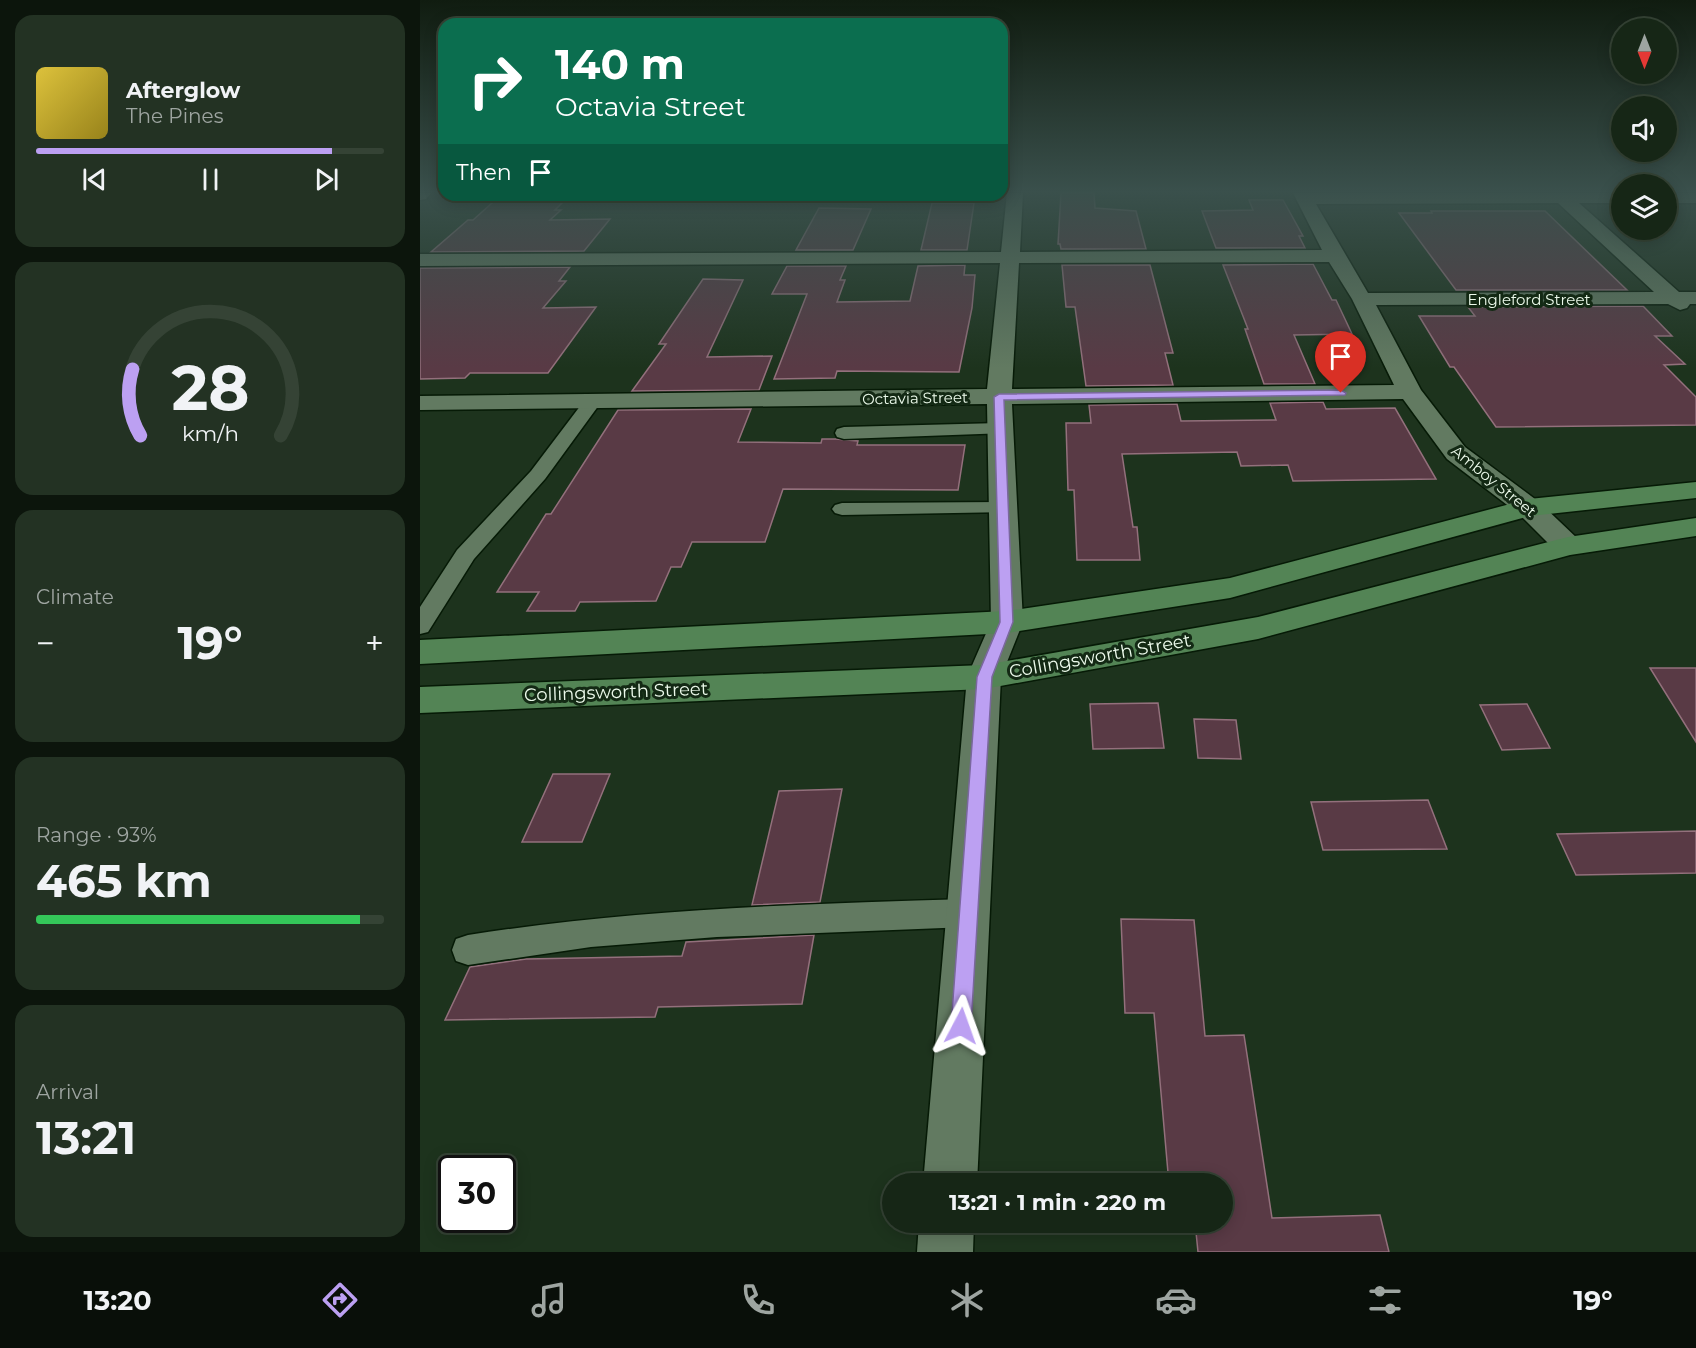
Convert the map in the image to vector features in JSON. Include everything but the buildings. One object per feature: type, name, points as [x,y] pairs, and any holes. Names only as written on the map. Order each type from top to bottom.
[{"type":"main road","points":[[420,652],[1006,622],[1230,588],[1529,508],[1696,490]]},
{"type":"main road","name":"Collingsworth Street","points":[[420,700],[984,677],[1258,628],[1568,546],[1696,527]]},
{"type":"street","points":[[951,1173],[984,677],[1006,622],[999,397],[1011,251]]},
{"type":"street","name":"Amboy Street","points":[[1333,251],[1362,299],[1410,392],[1456,453],[1529,508],[1568,546]]},
{"type":"street","points":[[1621,251],[1696,318]]},
{"type":"street","points":[[420,260],[1335,256]]},
{"type":"street","name":"Engleford Street","points":[[1362,299],[1696,298]]},
{"type":"street","name":"Octavia Street","points":[[420,403],[1410,392]]},
{"type":"street","points":[[945,1252],[946,1233]]},
{"type":"lane","points":[[420,626],[465,555],[538,475],[593,402]]},
{"type":"lane","points":[[844,433],[1000,429]]},
{"type":"lane","points":[[842,509],[1003,508]]},
{"type":"lane","points":[[468,950],[530,939],[713,924],[968,913]]},
{"type":"route","points":[[961,1026],[984,677],[1006,622],[999,397],[1341,393]]}]
